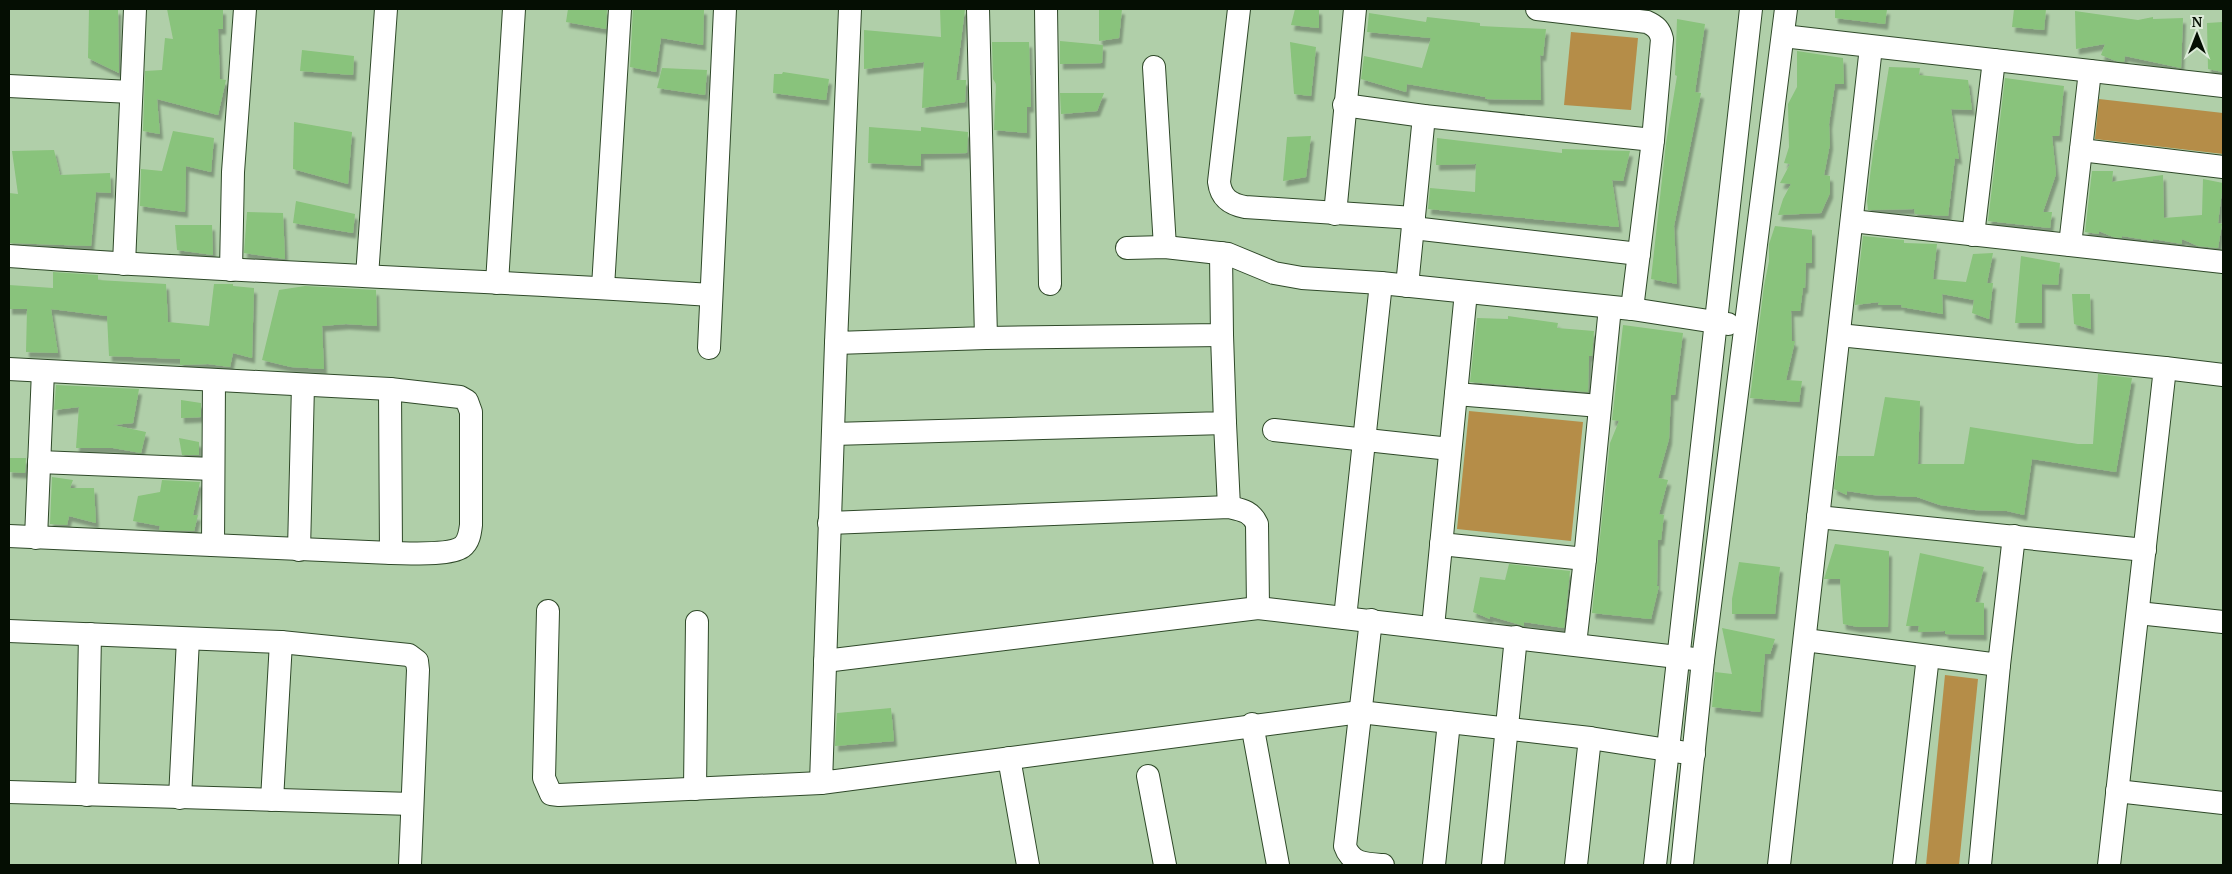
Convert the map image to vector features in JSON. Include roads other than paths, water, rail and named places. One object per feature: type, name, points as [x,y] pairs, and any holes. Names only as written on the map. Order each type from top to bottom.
[{"type":"street","points":[[124,264],[135,9]]},
{"type":"street","points":[[231,270],[233,172],[245,9]]},
{"type":"street","points":[[367,276],[386,9]]},
{"type":"street","points":[[497,283],[514,9]]},
{"type":"street","points":[[603,287],[620,9]]},
{"type":"street","points":[[709,348],[725,9]]},
{"type":"street","points":[[821,783],[829,523],[850,9]]},
{"type":"street","points":[[978,9],[986,338]]},
{"type":"street","points":[[1046,9],[1050,284]]},
{"type":"street","points":[[1239,9],[1219,182],[1220,191],[1227,200],[1245,207],[1335,214],[1413,223],[1639,254]]},
{"type":"street","points":[[1335,214],[1354,9]]},
{"type":"street","points":[[1537,9],[1647,22],[1658,28],[1662,39],[1653,140],[1639,254],[1621,308],[1600,406],[1575,644]]},
{"type":"street","points":[[1655,865],[1751,9]]},
{"type":"street","points":[[1682,865],[1703,660],[1786,9]]},
{"type":"street","points":[[1783,36],[2223,86]]},
{"type":"street","points":[[1779,865],[1871,46]]},
{"type":"street","points":[[1973,234],[1994,60]]},
{"type":"street","points":[[1154,67],[1165,247]]},
{"type":"street","points":[[2070,245],[2090,71]]},
{"type":"street","points":[[9,86],[131,92]]},
{"type":"street","points":[[1344,105],[1424,116],[1653,140]]},
{"type":"street","points":[[1407,286],[1424,116]]},
{"type":"street","points":[[2081,150],[2223,167]]},
{"type":"street","points":[[1852,221],[2223,262]]},
{"type":"street","points":[[1127,248],[1165,247],[1221,253],[1284,275],[1621,308],[1746,327]]},
{"type":"street","points":[[1221,253],[1222,335],[1229,507]]},
{"type":"street","points":[[9,256],[231,270],[603,287],[711,295]]},
{"type":"street","points":[[1346,618],[1381,283]]},
{"type":"street","points":[[1433,627],[1466,292]]},
{"type":"street","points":[[836,343],[986,338],[1222,335]]},
{"type":"street","points":[[1839,335],[2223,374]]},
{"type":"street","points":[[2109,865],[2165,368]]},
{"type":"street","points":[[9,369],[452,394],[467,401],[471,412],[471,525],[469,539],[462,547],[447,551],[391,553],[9,536]]},
{"type":"street","points":[[36,538],[43,371]]},
{"type":"street","points":[[213,545],[214,380]]},
{"type":"street","points":[[298,550],[303,385]]},
{"type":"street","points":[[390,389],[391,553]]},
{"type":"street","points":[[1456,394],[1600,406]]},
{"type":"street","points":[[833,434],[1225,424]]},
{"type":"street","points":[[1274,430],[1450,449]]},
{"type":"street","points":[[39,462],[214,469]]},
{"type":"street","points":[[829,523],[1229,507],[1248,512],[1257,524],[1258,608]]},
{"type":"street","points":[[1818,517],[2145,550]]},
{"type":"street","points":[[1980,865],[1999,665],[2014,536]]},
{"type":"street","points":[[1441,544],[1585,559]]},
{"type":"street","points":[[825,660],[1258,608],[1703,660]]},
{"type":"street","points":[[548,611],[544,778],[549,791],[559,795],[821,783],[1252,724],[1360,712],[1590,738],[1694,754]]},
{"type":"street","points":[[2138,613],[2223,622]]},
{"type":"street","points":[[1371,620],[1346,846],[1348,854],[1354,860],[1383,865]]},
{"type":"street","points":[[695,789],[697,622]]},
{"type":"street","points":[[9,631],[281,642],[397,652],[408,655],[417,661],[418,686],[410,865]]},
{"type":"street","points":[[87,795],[90,634]]},
{"type":"street","points":[[1493,865],[1516,637]]},
{"type":"street","points":[[180,798],[188,639]]},
{"type":"street","points":[[1805,640],[1999,665]]},
{"type":"street","points":[[272,800],[281,642]]},
{"type":"street","points":[[1904,865],[1928,656]]},
{"type":"street","points":[[1434,865],[1449,722]]},
{"type":"street","points":[[1252,724],[1278,865]]},
{"type":"street","points":[[1576,865],[1590,738]]},
{"type":"street","points":[[1009,758],[1028,865]]},
{"type":"street","points":[[1148,776],[1165,865]]},
{"type":"street","points":[[2118,791],[2223,799]]},
{"type":"street","points":[[9,792],[412,804]]}]
